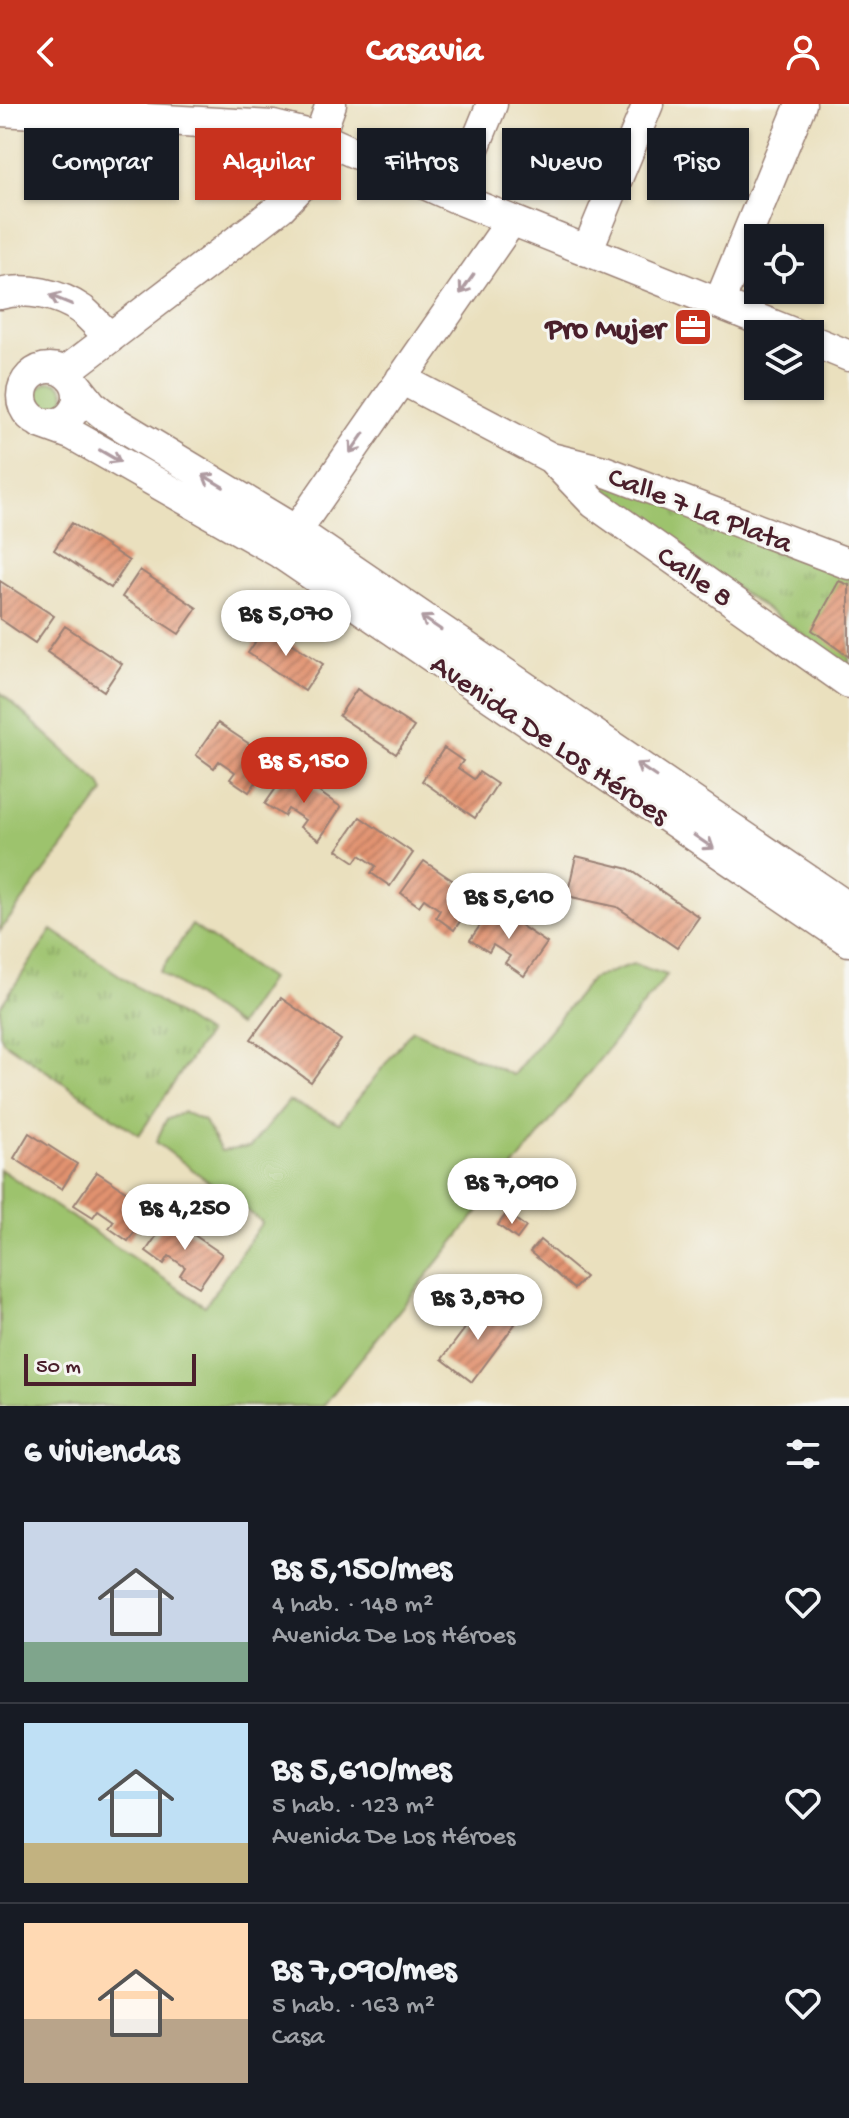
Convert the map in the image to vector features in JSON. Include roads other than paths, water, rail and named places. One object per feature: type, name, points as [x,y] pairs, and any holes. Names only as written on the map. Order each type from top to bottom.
[{"type":"street","points":[[322,128],[331,104]]},
{"type":"street","points":[[482,128],[492,104]]},
{"type":"street","points":[[587,251],[648,104]]},
{"type":"street","points":[[719,303],[801,104]]},
{"type":"street","points":[[0,111],[282,128]]},
{"type":"street","points":[[71,379],[110,338],[288,200]]},
{"type":"street","points":[[462,200],[761,320]]},
{"type":"street","points":[[296,531],[512,220]]},
{"type":"street","points":[[0,294],[33,292],[58,298],[81,310],[110,338]]},
{"type":"street","points":[[824,346],[849,356]]},
{"type":"street","points":[[47,368],[71,379],[77,404],[67,419],[50,424],[40,423],[26,411],[22,393],[12,380],[47,368]]},
{"type":"street","name":"Avenida De Los Héroes","points":[[71,379],[92,405],[107,417],[296,531],[844,926]]},
{"type":"street","points":[[401,379],[551,458]]},
{"type":"street","name":"Avenida De Los Héroes","points":[[40,423],[73,435],[280,553],[844,926]]},
{"type":"street","name":"Calle 7 La Plata","points":[[551,458],[604,471],[849,564]]},
{"type":"street","name":"Calle 8","points":[[551,458],[594,503],[849,683]]},
{"type":"place","name":"Pro Mujer","points":[[693,327]]}]
